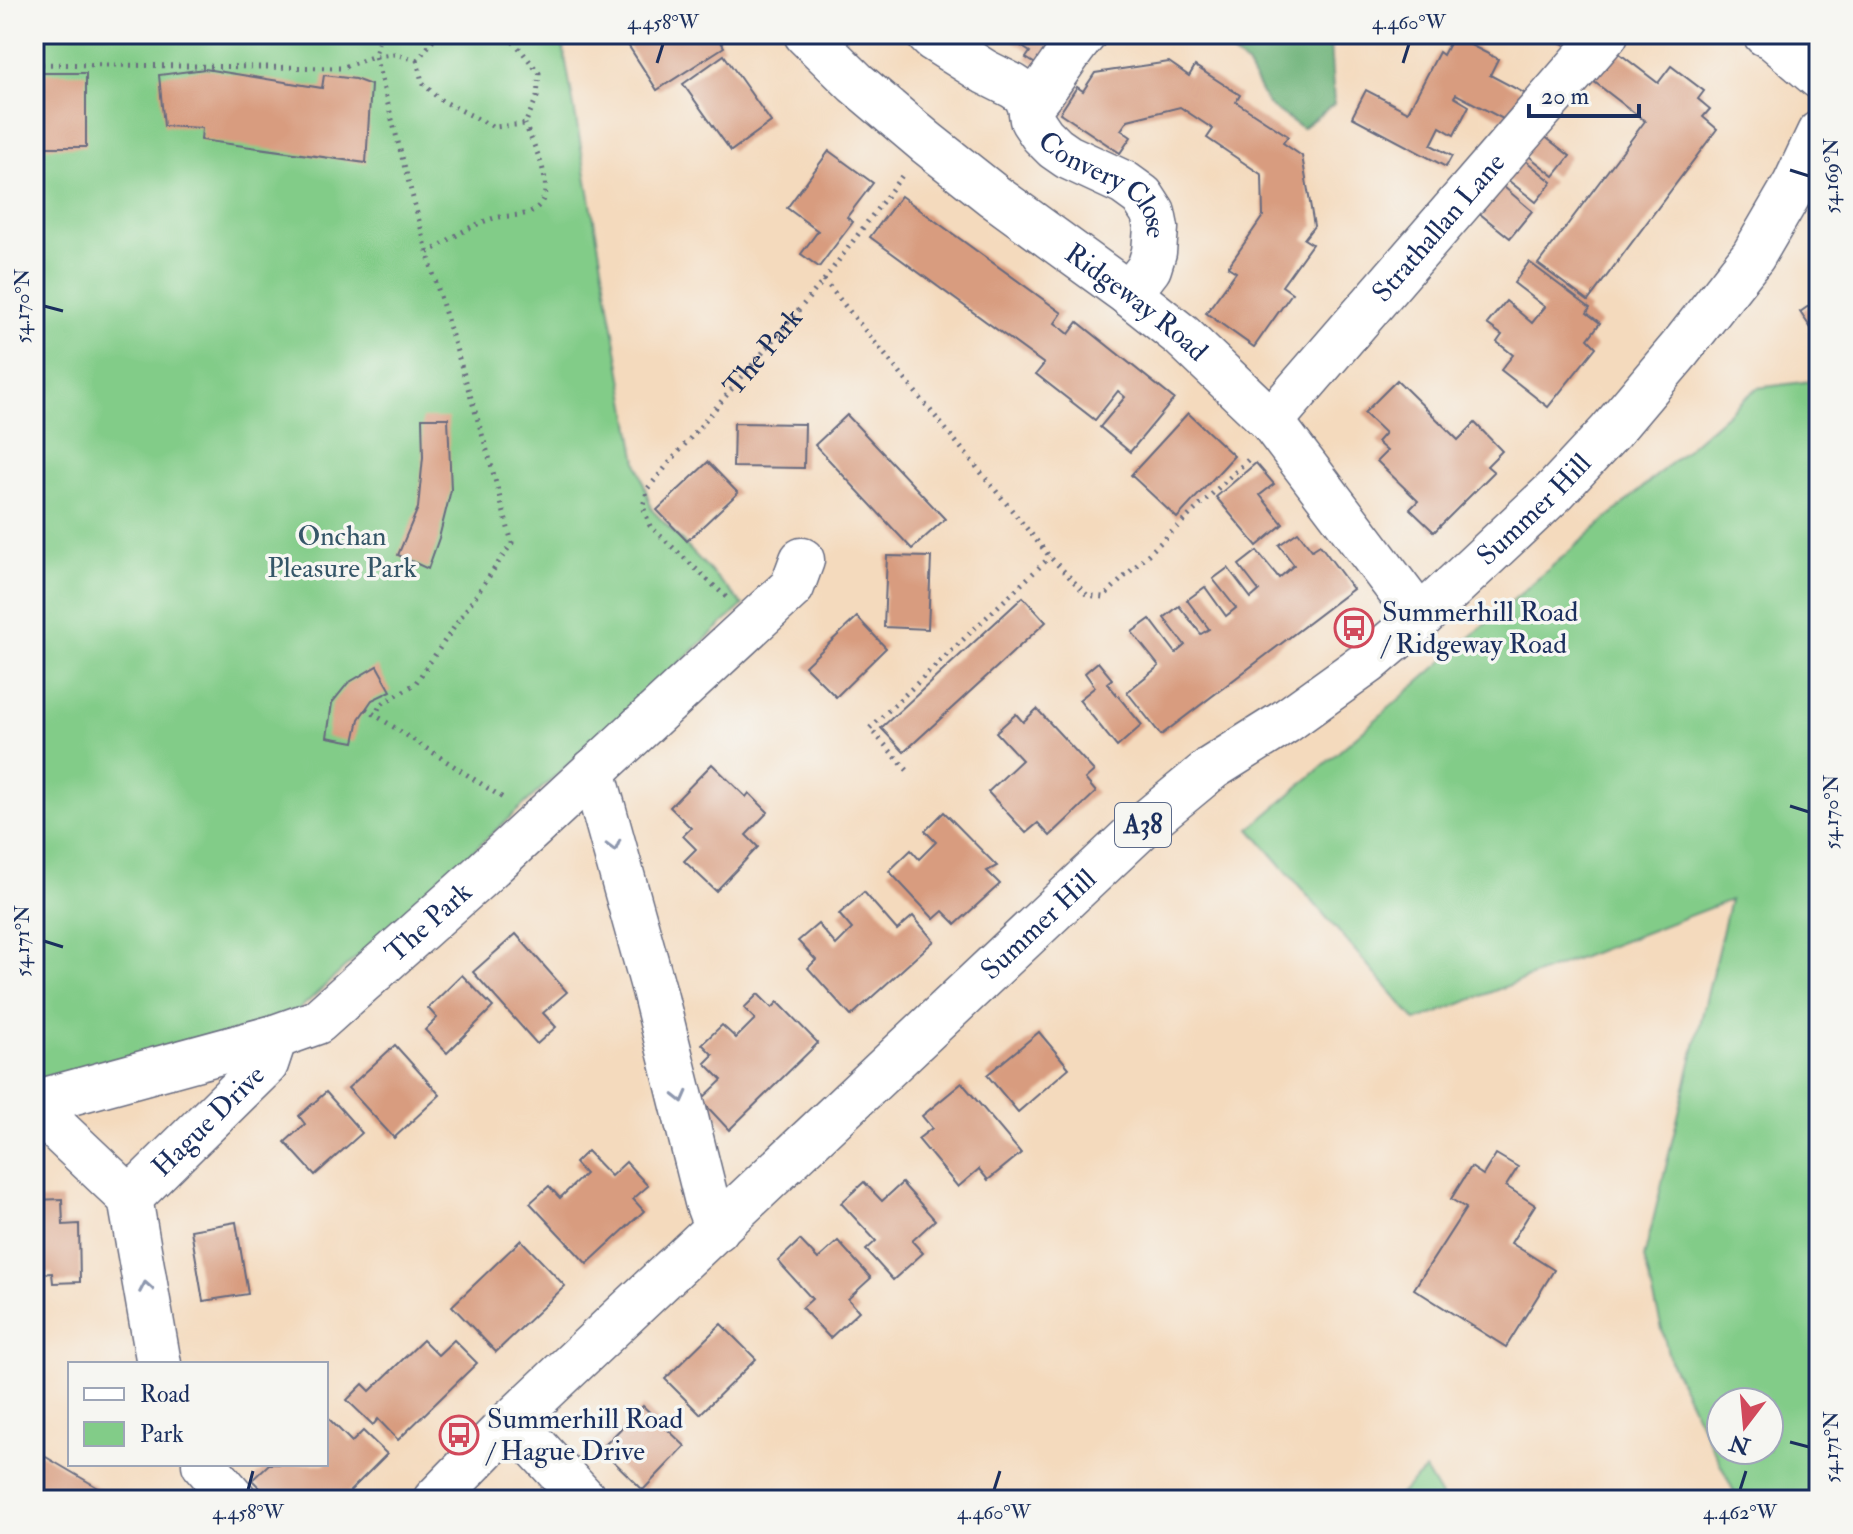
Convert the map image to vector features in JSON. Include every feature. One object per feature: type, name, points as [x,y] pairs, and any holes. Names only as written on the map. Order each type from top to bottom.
[{"type":"street","name":"Ridgeway Road","points":[[806,34],[856,83],[927,143],[1182,336],[1275,426],[1420,618]]},
{"type":"street","name":"Convery Close","points":[[928,34],[1025,94],[1032,120],[1055,148],[1084,166],[1124,183],[1142,196],[1153,213],[1156,228],[1149,268],[1129,294]]},
{"type":"street","points":[[1030,106],[1084,34]]},
{"type":"street","name":"Strathallan Lane","points":[[1275,426],[1606,34]]},
{"type":"street","points":[[1773,35],[1819,77]]},
{"type":"street","name":"Summer Hill","points":[[435,1500],[512,1421],[1148,821],[1212,768],[1285,722],[1367,663],[1420,618],[1555,491],[1680,349],[1753,256],[1795,184],[1819,133]]},
{"type":"street","name":"The Park","points":[[34,1105],[275,1037],[317,1022],[792,587],[802,560]]},
{"type":"street","points":[[593,771],[654,990],[707,1202],[717,1229]]},
{"type":"street","name":"Hague Drive","points":[[130,1198],[266,1064],[275,1037]]},
{"type":"street","name":"Hague Drive","points":[[34,1105],[130,1198],[159,1362]]},
{"type":"street","points":[[512,1421],[585,1500]]},
{"type":"street","points":[[206,1466],[235,1500]]},
{"type":"path","points":[[376,715],[380,705],[415,684],[512,543],[375,56],[380,34]]},
{"type":"path","points":[[417,60],[433,41],[447,34]]},
{"type":"path","points":[[428,253],[468,228],[495,218],[519,216],[543,203],[547,190],[544,173],[525,124],[537,97],[539,73],[516,44],[500,34]]},
{"type":"path","points":[[34,64],[341,68],[375,56],[394,54],[417,60]]},
{"type":"path","points":[[417,60],[422,82],[439,99],[494,127],[525,124]]},
{"type":"path","name":"The Park","points":[[754,623],[650,526],[643,506],[648,488],[824,280],[927,143]]},
{"type":"path","points":[[824,280],[1050,557],[1087,595],[1103,597],[1275,426]]},
{"type":"path","points":[[907,770],[870,728],[1050,557]]},
{"type":"path","points":[[366,709],[539,821]]},
{"type":"green space","name":"Onchan Pleasure Park","points":[[34,34],[561,34],[637,462],[652,510],[743,605],[282,1025],[34,1092]]},
{"type":"green space","points":[[1206,34],[1332,34],[1334,104],[1302,128],[1268,105],[1247,65]]},
{"type":"green space","points":[[1819,380],[1819,1500],[1738,1500],[1721,1466],[1785,1466],[1785,1386],[1705,1386],[1705,1433],[1670,1361],[1644,1258],[1730,900],[1416,1021],[1250,829],[1757,388]]},
{"type":"green space","points":[[1425,1470],[1443,1500],[1394,1500]]},
{"type":"building","points":[[621,34],[716,34],[724,47],[657,90]]},
{"type":"building","points":[[1003,34],[1065,34],[1042,68],[1026,58],[1030,52]]},
{"type":"building","points":[[1541,34],[1568,34],[1564,44]]},
{"type":"building","points":[[1453,36],[1498,59],[1490,75],[1526,94],[1503,119],[1456,94],[1454,97],[1469,106],[1454,135],[1440,127],[1431,145],[1452,156],[1446,167],[1352,117],[1366,90],[1408,112],[1439,52],[1443,55]]},
{"type":"building","points":[[1611,47],[1658,83],[1671,66],[1704,91],[1698,99],[1710,109],[1703,117],[1717,129],[1588,301],[1538,264],[1645,121],[1588,77]]},
{"type":"building","points":[[724,55],[771,122],[731,151],[683,84]]},
{"type":"building","points":[[1169,62],[1189,76],[1195,66],[1240,95],[1236,102],[1288,136],[1283,143],[1302,156],[1314,226],[1304,239],[1312,244],[1282,286],[1292,293],[1254,347],[1206,313],[1236,272],[1228,267],[1263,216],[1262,175],[1207,138],[1213,129],[1180,107],[1128,120],[1121,130],[1131,137],[1120,153],[1060,113],[1077,87],[1083,91],[1095,73]]},
{"type":"building","points":[[205,69],[322,88],[324,75],[355,79],[371,85],[366,163],[201,140],[202,128],[164,126],[159,75]]},
{"type":"building","points":[[34,73],[86,73],[86,147],[34,147]]},
{"type":"building","points":[[1540,133],[1570,156],[1554,176],[1525,153]]},
{"type":"building","points":[[829,151],[873,183],[847,217],[853,222],[819,267],[801,254],[818,231],[787,208]]},
{"type":"building","points":[[1521,157],[1552,182],[1536,202],[1504,177]]},
{"type":"building","points":[[1497,181],[1532,211],[1510,238],[1474,209]]},
{"type":"building","points":[[901,196],[1062,313],[1055,323],[1069,334],[1078,322],[1174,399],[1130,452],[1100,427],[1125,397],[1118,391],[1095,420],[1036,374],[1044,364],[870,237]]},
{"type":"building","points":[[1529,262],[1590,308],[1587,313],[1600,323],[1588,339],[1596,347],[1548,407],[1501,370],[1513,355],[1497,342],[1502,335],[1487,324],[1506,301],[1532,323],[1545,307],[1514,283]]},
{"type":"building","points":[[1819,299],[1819,340],[1800,312]]},
{"type":"building","points":[[1397,380],[1458,440],[1475,423],[1502,451],[1487,466],[1494,472],[1434,532],[1410,509],[1418,501],[1377,461],[1387,451],[1377,442],[1385,433],[1364,413]]},
{"type":"building","points":[[1188,413],[1234,456],[1177,518],[1131,475]]},
{"type":"building","points":[[847,415],[945,519],[912,549],[815,445]]},
{"type":"building","points":[[422,418],[448,418],[451,490],[428,569],[398,555],[418,508],[423,457]]},
{"type":"building","points":[[734,423],[805,424],[804,468],[733,467]]},
{"type":"building","points":[[708,462],[738,493],[687,541],[657,510]]},
{"type":"building","points":[[1256,463],[1274,484],[1260,495],[1283,524],[1257,546],[1216,497]]},
{"type":"building","points":[[1298,532],[1312,550],[1320,545],[1353,589],[1161,735],[1127,692],[1159,666],[1132,632],[1150,619],[1176,653],[1185,645],[1164,618],[1179,606],[1201,634],[1209,629],[1187,600],[1205,587],[1226,616],[1236,608],[1213,579],[1228,568],[1251,598],[1259,591],[1239,565],[1257,551],[1279,578],[1294,565],[1279,545]]},
{"type":"building","points":[[887,556],[931,557],[928,629],[884,627]]},
{"type":"building","points":[[1023,597],[1046,622],[904,752],[881,728]]},
{"type":"building","points":[[857,617],[886,648],[836,697],[805,666]]},
{"type":"building","points":[[1098,662],[1112,679],[1107,683],[1142,725],[1117,747],[1079,700],[1095,687],[1085,673]]},
{"type":"building","points":[[377,666],[391,691],[372,700],[359,719],[354,742],[327,737],[332,703],[348,683]]},
{"type":"building","points":[[1037,709],[1094,771],[1085,779],[1096,792],[1050,836],[1038,823],[1026,833],[988,792],[1022,760],[996,732],[1016,714],[1023,722]]},
{"type":"building","points":[[712,764],[746,797],[749,793],[768,812],[746,835],[758,847],[716,891],[684,861],[696,849],[683,836],[691,828],[670,807]]},
{"type":"building","points":[[944,812],[997,866],[987,871],[1000,884],[956,924],[943,911],[934,919],[889,871],[911,850],[919,859],[936,842],[925,831]]},
{"type":"building","points":[[864,892],[897,930],[913,916],[934,941],[851,1016],[808,968],[816,960],[798,941],[818,924],[836,945],[852,929],[839,914]]},
{"type":"building","points":[[516,934],[567,992],[543,1013],[556,1027],[537,1044],[473,972]]},
{"type":"building","points":[[462,975],[493,1007],[447,1053],[425,1030],[437,1018],[428,1008]]},
{"type":"building","points":[[758,994],[772,1008],[778,1002],[818,1043],[729,1130],[701,1100],[722,1080],[705,1063],[713,1055],[702,1044],[722,1025],[736,1038],[755,1019],[744,1008]]},
{"type":"building","points":[[1039,1032],[1069,1068],[1018,1112],[987,1075]]},
{"type":"building","points":[[395,1045],[440,1095],[394,1138],[348,1088]]},
{"type":"building","points":[[962,1083],[1021,1153],[988,1180],[979,1169],[958,1187],[918,1139],[932,1128],[922,1116]]},
{"type":"building","points":[[326,1092],[362,1133],[315,1175],[285,1142],[305,1124],[299,1116]]},
{"type":"building","points":[[587,1151],[611,1176],[626,1162],[648,1186],[633,1199],[644,1211],[587,1264],[530,1203],[549,1186],[560,1198],[585,1174],[575,1163]]},
{"type":"building","points":[[1496,1154],[1518,1167],[1506,1186],[1535,1205],[1511,1243],[1554,1270],[1506,1347],[1414,1289],[1466,1208],[1451,1199],[1471,1167],[1483,1175]]},
{"type":"building","points":[[864,1182],[882,1201],[902,1183],[935,1220],[912,1241],[923,1253],[893,1280],[866,1250],[876,1241],[841,1203]]},
{"type":"building","points":[[62,1199],[63,1225],[79,1224],[80,1282],[53,1283],[52,1273],[34,1274],[34,1200]]},
{"type":"building","points":[[236,1222],[248,1294],[203,1301],[191,1230]]},
{"type":"building","points":[[521,1240],[565,1286],[496,1352],[452,1306]]},
{"type":"building","points":[[800,1240],[818,1259],[838,1241],[871,1278],[848,1299],[859,1311],[830,1338],[802,1308],[812,1299],[778,1261]]},
{"type":"building","points":[[721,1324],[756,1359],[700,1414],[665,1379]]},
{"type":"building","points":[[423,1340],[438,1355],[454,1340],[477,1363],[398,1440],[378,1419],[373,1425],[347,1400],[363,1384],[370,1391]]},
{"type":"building","points":[[643,1406],[685,1446],[643,1490],[601,1449]]},
{"type":"building","points":[[328,1418],[352,1442],[363,1431],[387,1454],[341,1500],[264,1500],[257,1493],[261,1489],[252,1480],[267,1466],[328,1466]]},
{"type":"building","points":[[34,1450],[85,1480],[118,1500],[34,1500]]},
{"type":"place","name":"Summerhill Road / Ridgeway Road","points":[[1354,628]]},
{"type":"place","name":"Summerhill Road / Hague Drive","points":[[459,1435]]}]
